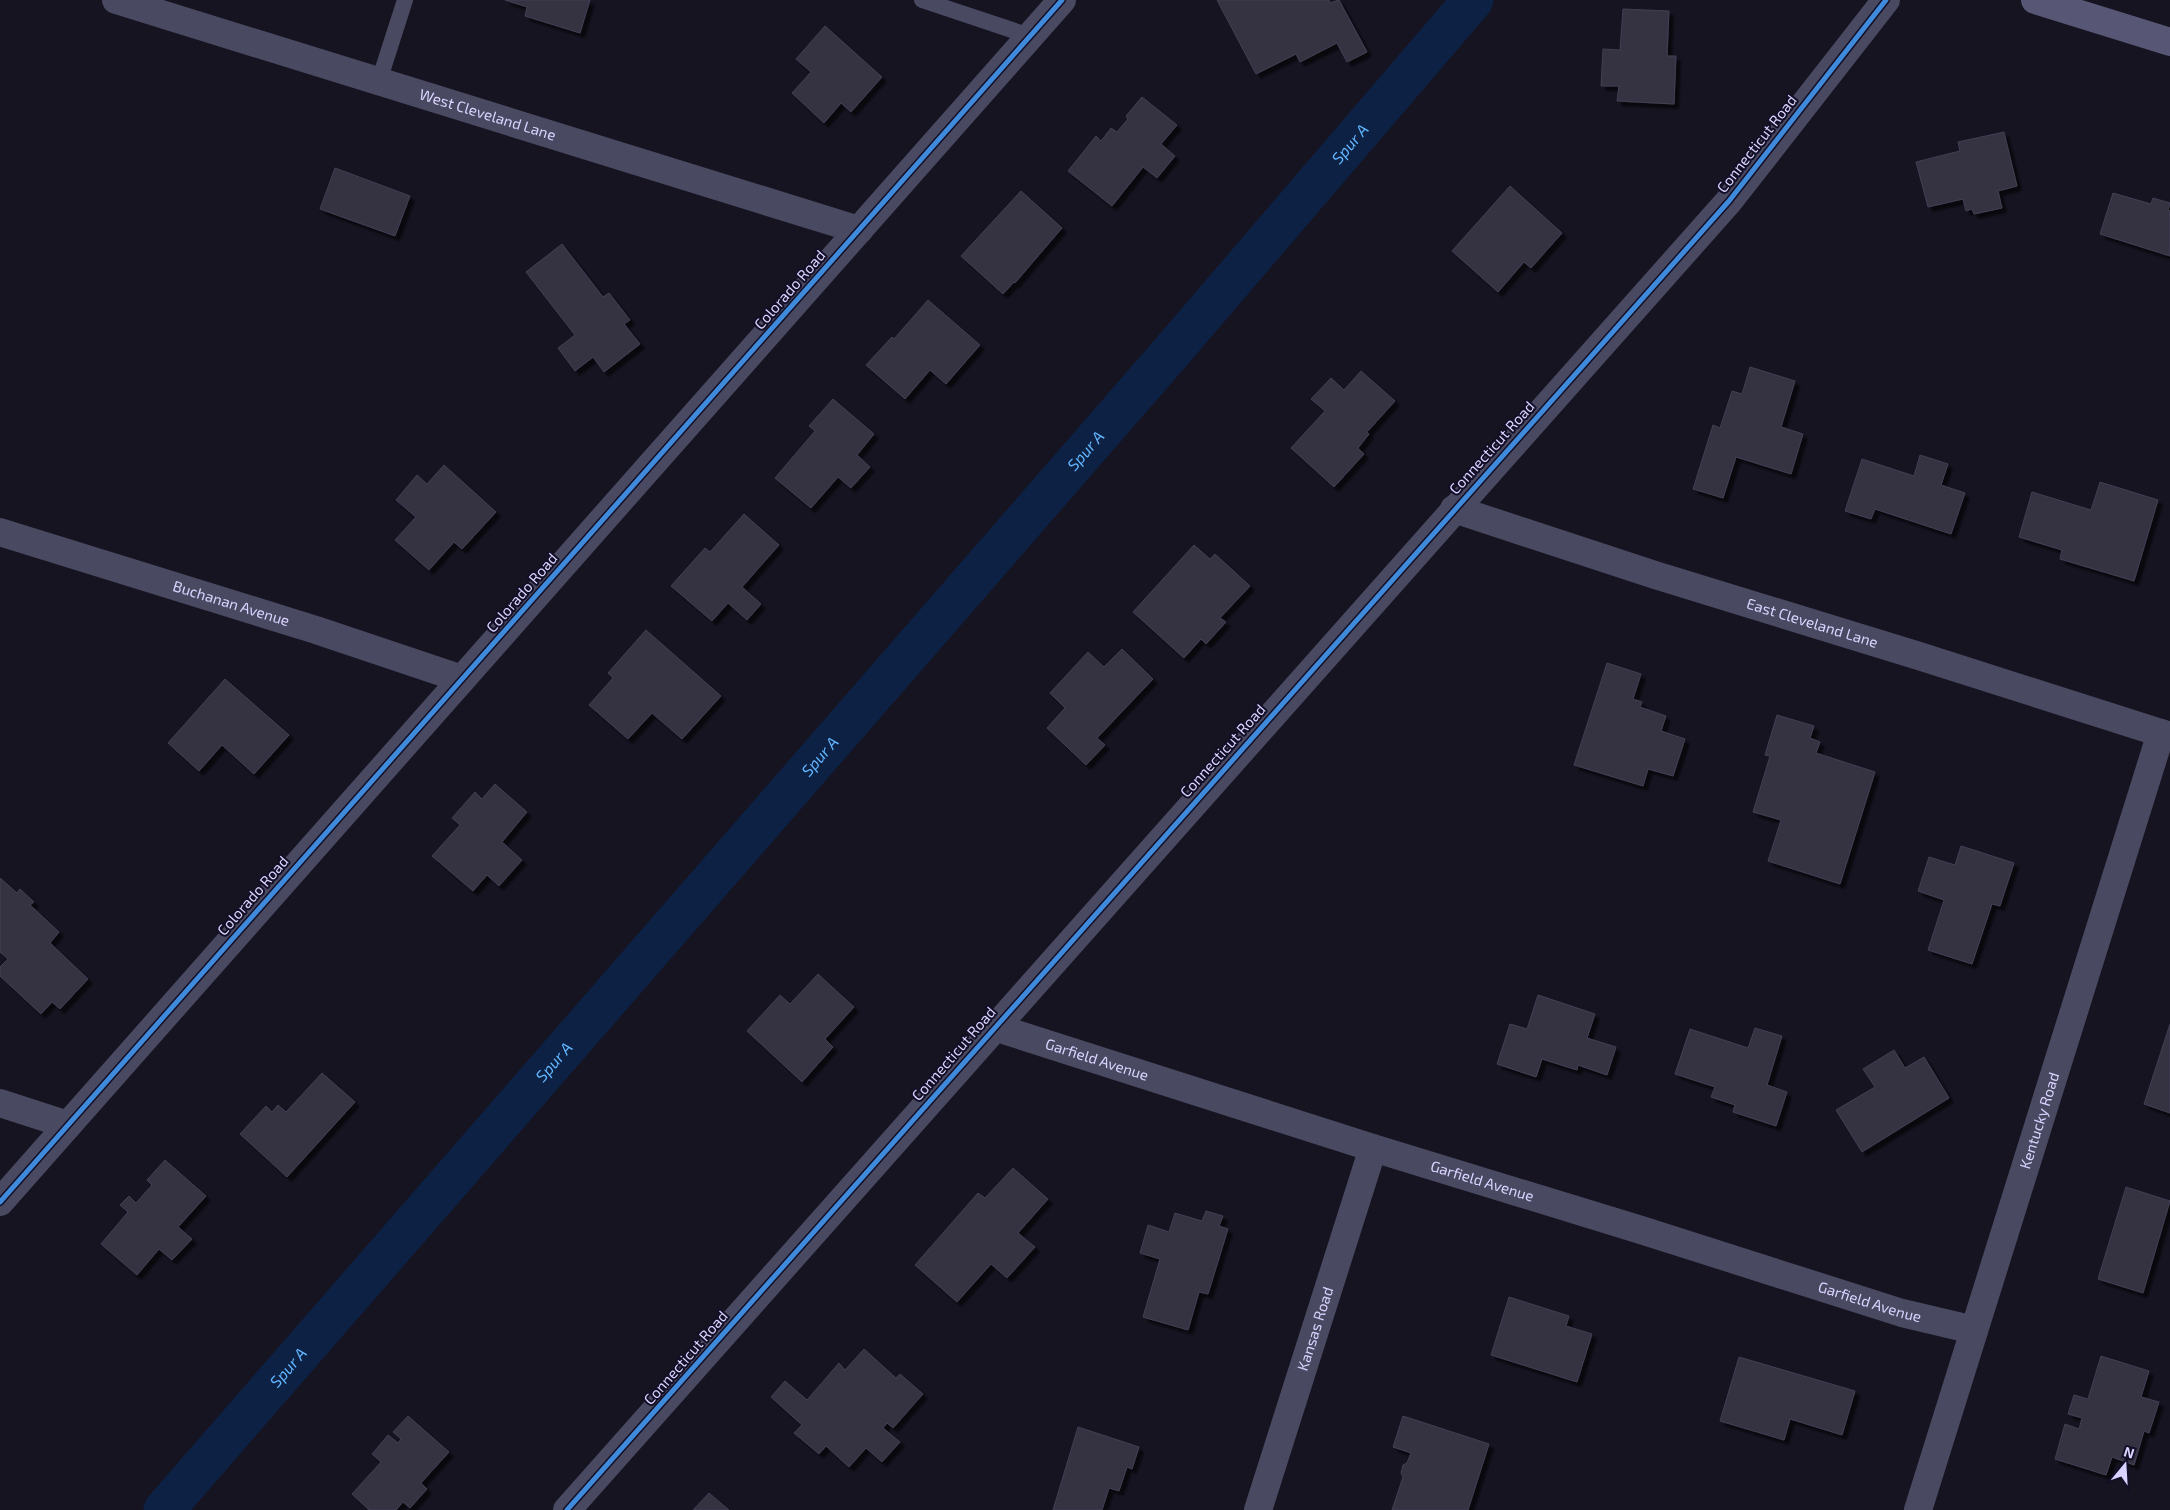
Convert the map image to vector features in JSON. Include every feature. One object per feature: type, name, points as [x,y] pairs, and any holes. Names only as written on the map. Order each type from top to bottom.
[{"type":"main road","points":[[2035,0],[2170,42]]},
{"type":"street","name":"West Cleveland Lane","points":[[116,0],[859,230]]},
{"type":"street","name":"Colorado Road","points":[[0,1202],[1062,0]]},
{"type":"street","name":"Connecticut Road","points":[[567,1510],[1729,201],[1886,0]]},
{"type":"street","name":"East Cleveland Lane","points":[[1454,509],[1655,575],[2165,734]]},
{"type":"street","name":"Buchanan Avenue","points":[[0,532],[316,630],[462,679]]},
{"type":"street","name":"Kentucky Road","points":[[1918,1510],[2165,734]]},
{"type":"street","name":"Garfield Avenue","points":[[994,1027],[1373,1148],[1641,1230],[1902,1313],[1974,1330]]},
{"type":"street","points":[[0,1103],[68,1125]]},
{"type":"street","name":"Kansas Road","points":[[1258,1510],[1373,1148]]},
{"type":"lane","points":[[379,81],[404,0]]},
{"type":"lane","points":[[922,0],[962,6],[1030,36]]},
{"type":"building","points":[[505,0],[590,0],[580,33],[525,16],[527,7]]},
{"type":"building","points":[[1217,0],[1329,0],[1330,3],[1339,0],[1367,52],[1347,62],[1337,43],[1300,62],[1296,54],[1256,74]]},
{"type":"building","points":[[1623,9],[1669,11],[1667,56],[1676,56],[1674,104],[1617,101],[1619,86],[1601,86],[1603,49],[1620,50]]},
{"type":"building","points":[[825,26],[882,77],[851,112],[841,103],[824,123],[792,93],[811,72],[796,59]]},
{"type":"building","points":[[1142,97],[1177,125],[1161,144],[1175,156],[1157,178],[1143,167],[1112,206],[1068,171],[1096,136],[1101,141],[1111,128],[1117,132],[1128,119],[1126,116]]},
{"type":"building","points":[[2004,132],[2017,186],[1998,191],[2002,208],[1974,214],[1972,209],[1966,211],[1963,199],[1928,207],[1916,162],[1960,151],[1958,142]]},
{"type":"building","points":[[335,168],[410,196],[395,236],[320,209]]},
{"type":"building","points":[[1510,186],[1562,233],[1531,268],[1524,262],[1498,292],[1452,251]]},
{"type":"building","points":[[1021,191],[1062,228],[1015,283],[1003,294],[961,256]]},
{"type":"building","points":[[2113,193],[2151,204],[2153,198],[2170,203],[2168,210],[2170,211],[2170,256],[2100,234]]},
{"type":"building","points":[[562,244],[603,297],[609,293],[630,320],[624,324],[640,344],[604,372],[593,357],[575,371],[558,348],[575,335],[526,272]]},
{"type":"building","points":[[928,300],[980,345],[946,384],[930,370],[905,399],[866,365],[892,337],[894,339]]},
{"type":"building","points":[[1750,367],[1795,381],[1781,427],[1803,434],[1791,474],[1736,457],[1723,498],[1693,489],[1713,425],[1720,428],[1732,391],[1742,394]]},
{"type":"building","points":[[1361,371],[1395,401],[1367,432],[1369,434],[1358,448],[1364,454],[1334,487],[1291,448],[1325,411],[1311,399],[1331,378],[1344,390]]},
{"type":"building","points":[[833,399],[874,434],[857,455],[870,467],[851,488],[838,477],[811,508],[775,478],[815,431],[809,426]]},
{"type":"building","points":[[1920,455],[1948,464],[1941,485],[1965,493],[1951,534],[1875,509],[1871,519],[1845,511],[1862,459],[1914,476]]},
{"type":"building","points":[[444,465],[496,512],[462,549],[454,542],[429,570],[395,540],[416,517],[396,500],[417,475],[427,484]]},
{"type":"building","points":[[2100,482],[2158,500],[2134,581],[2060,559],[2062,550],[2019,537],[2032,492],[2091,510]]},
{"type":"building","points":[[744,514],[779,545],[742,587],[761,604],[747,620],[728,603],[712,621],[671,586],[705,548],[710,552]]},
{"type":"building","points":[[1194,545],[1210,559],[1215,554],[1250,586],[1220,618],[1226,622],[1206,644],[1201,639],[1184,658],[1133,612]]},
{"type":"building","points":[[646,630],[721,696],[682,739],[652,713],[628,739],[589,705],[613,678],[608,673]]},
{"type":"building","points":[[1122,649],[1153,679],[1097,738],[1105,745],[1086,765],[1047,728],[1065,708],[1050,693],[1088,652],[1104,667]]},
{"type":"building","points":[[1607,663],[1641,674],[1633,699],[1642,702],[1640,707],[1666,716],[1661,731],[1685,739],[1673,776],[1648,769],[1643,786],[1574,765]]},
{"type":"building","points":[[225,679],[289,735],[254,774],[222,745],[199,771],[168,743]]},
{"type":"building","points":[[1777,715],[1814,726],[1810,738],[1820,742],[1816,753],[1875,772],[1840,884],[1768,861],[1781,820],[1753,812],[1770,756],[1765,755]]},
{"type":"building","points":[[495,784],[527,812],[502,842],[522,860],[499,886],[487,875],[473,891],[432,856],[460,825],[452,818],[475,792],[482,799]]},
{"type":"building","points":[[1961,846],[2014,863],[2000,906],[1992,904],[1972,964],[1928,950],[1944,900],[1918,891],[1929,857],[1955,865]]},
{"type":"building","points":[[0,878],[17,893],[20,889],[34,902],[30,905],[59,932],[50,943],[88,979],[60,1009],[52,1002],[41,1014],[0,976],[0,967],[8,959],[0,952]]},
{"type":"building","points":[[818,974],[854,1007],[825,1039],[833,1047],[802,1082],[747,1031],[780,995],[790,1004]]},
{"type":"building","points":[[1538,995],[1595,1014],[1587,1038],[1616,1047],[1607,1075],[1578,1065],[1577,1070],[1542,1059],[1536,1077],[1497,1064],[1510,1024],[1527,1029]]},
{"type":"building","points":[[2170,1024],[2170,1113],[2144,1104]]},
{"type":"building","points":[[1755,1028],[1782,1036],[1767,1085],[1787,1092],[1776,1126],[1733,1112],[1735,1105],[1711,1097],[1715,1087],[1675,1074],[1690,1029],[1748,1048]]},
{"type":"building","points":[[1894,1050],[1905,1068],[1924,1057],[1949,1098],[1862,1152],[1836,1110],[1875,1087],[1863,1069]]},
{"type":"building","points":[[322,1073],[355,1102],[287,1177],[240,1134],[266,1106],[272,1112],[278,1105],[286,1112]]},
{"type":"building","points":[[165,1160],[206,1196],[178,1227],[192,1239],[172,1260],[159,1249],[137,1275],[101,1244],[128,1212],[120,1205],[129,1196],[136,1203],[152,1185],[147,1180]]},
{"type":"building","points":[[1013,1168],[1048,1199],[1018,1233],[1035,1247],[1007,1278],[991,1264],[957,1302],[915,1265],[978,1193],[985,1198]]},
{"type":"building","points":[[2126,1187],[2170,1201],[2143,1293],[2098,1279]]},
{"type":"building","points":[[1206,1211],[1223,1216],[1219,1226],[1228,1229],[1208,1294],[1199,1292],[1188,1330],[1143,1317],[1160,1259],[1140,1253],[1148,1225],[1169,1232],[1175,1213],[1202,1221]]},
{"type":"building","points":[[1509,1297],[1569,1316],[1566,1326],[1592,1334],[1577,1382],[1491,1355]]},
{"type":"building","points":[[864,1349],[896,1378],[900,1374],[923,1394],[893,1428],[887,1423],[883,1428],[900,1442],[882,1462],[866,1448],[849,1467],[826,1446],[819,1454],[794,1433],[802,1425],[771,1397],[785,1381],[807,1400],[839,1363],[845,1370]]},
{"type":"building","points":[[2101,1356],[2149,1371],[2141,1397],[2159,1402],[2149,1433],[2144,1431],[2134,1465],[2112,1457],[2106,1475],[2055,1459],[2065,1424],[2079,1429],[2082,1418],[2068,1414],[2074,1395],[2088,1399]]},
{"type":"building","points":[[1739,1357],[1855,1391],[1842,1435],[1790,1419],[1784,1440],[1720,1421]]},
{"type":"building","points":[[408,1416],[449,1452],[421,1483],[427,1489],[410,1508],[403,1502],[396,1510],[369,1510],[352,1494],[381,1462],[372,1454],[388,1435],[398,1443],[401,1439],[393,1432]]},
{"type":"building","points":[[1403,1416],[1489,1444],[1468,1510],[1392,1510],[1403,1477],[1401,1473],[1403,1465],[1407,1463],[1411,1453],[1393,1447]]},
{"type":"building","points":[[1078,1427],[1139,1447],[1132,1469],[1127,1467],[1119,1491],[1109,1488],[1102,1510],[1053,1510]]},
{"type":"building","points":[[709,1493],[729,1510],[693,1510]]},
{"type":"waterway","name":"Spur A","points":[[164,1510],[1173,350],[1473,0]]},
{"type":"cycle path","points":[[0,1202],[1062,0]]},
{"type":"cycle path","points":[[567,1510],[1729,201],[1886,0]]}]
